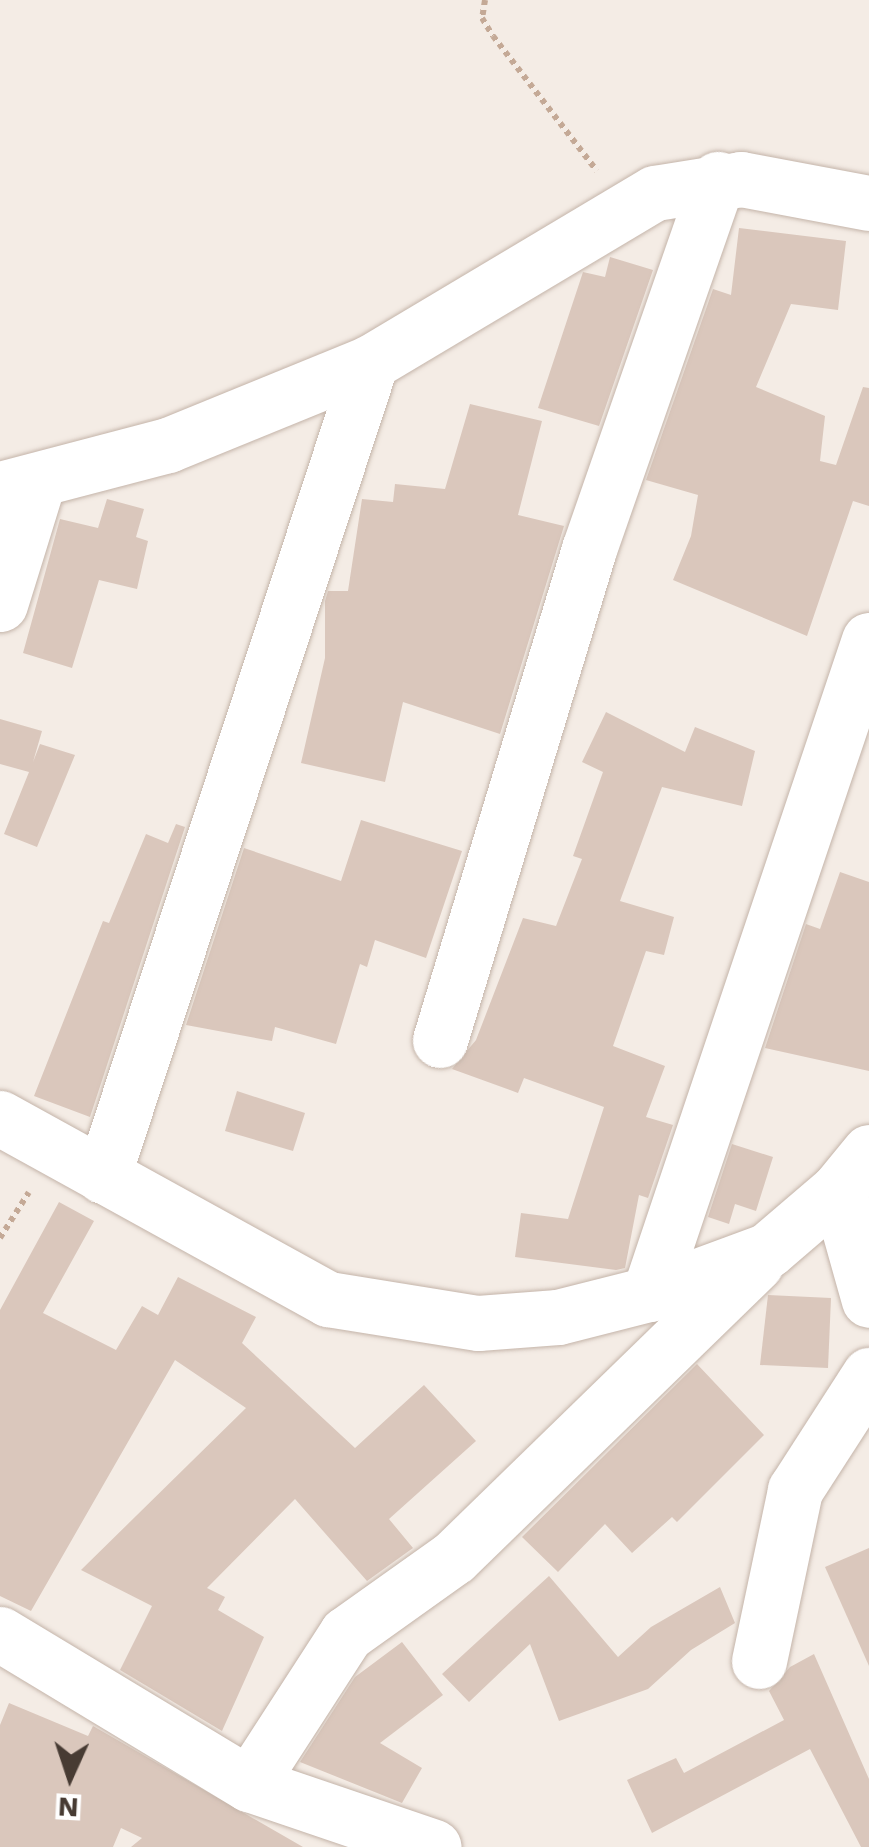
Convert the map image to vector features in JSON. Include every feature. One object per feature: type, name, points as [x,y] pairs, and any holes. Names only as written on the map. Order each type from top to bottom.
[{"type":"street","points":[[440,1040],[589,550],[718,179]]},
{"type":"street","points":[[0,604],[19,485],[168,445],[371,362],[626,207],[718,179],[869,202]]},
{"type":"street","points":[[103,1176],[371,362]]},
{"type":"street","points":[[250,1784],[346,1634],[454,1557],[676,1298],[869,640]]},
{"type":"street","points":[[0,1118],[328,1299],[478,1323],[558,1317],[676,1298],[768,1250],[854,1171]]},
{"type":"street","points":[[854,1171],[869,1300]]},
{"type":"street","points":[[759,1661],[795,1490],[869,1375]]},
{"type":"street","points":[[0,1634],[250,1784],[434,1847]]},
{"type":"path","points":[[485,0],[482,18],[493,36],[626,207]]},
{"type":"building","points":[[739,228],[846,241],[838,310],[791,304],[756,387],[825,416],[820,461],[836,465],[863,387],[869,388],[869,506],[853,501],[807,636],[673,580],[691,536],[698,495],[646,480],[713,289],[731,295]]},
{"type":"building","points":[[610,257],[653,270],[599,426],[538,408],[583,272],[605,277]]},
{"type":"building","points":[[470,404],[542,421],[518,515],[564,526],[500,734],[403,702],[385,782],[301,763],[325,658],[325,601],[328,591],[348,591],[362,499],[393,502],[395,484],[445,489]]},
{"type":"building","points":[[107,499],[144,509],[136,537],[148,541],[137,589],[99,580],[72,668],[23,653],[60,519],[98,528]]},
{"type":"building","points":[[606,712],[685,752],[695,727],[755,751],[742,806],[662,787],[620,901],[674,917],[664,955],[646,951],[613,1046],[665,1066],[646,1117],[673,1125],[648,1198],[639,1195],[625,1268],[616,1270],[515,1257],[521,1213],[568,1219],[604,1107],[524,1078],[518,1093],[452,1069],[476,1040],[523,918],[556,926],[582,859],[573,856],[603,772],[582,762]]},
{"type":"building","points":[[0,719],[42,731],[33,762],[40,744],[75,755],[37,847],[4,834],[29,772],[0,764]]},
{"type":"building","points":[[361,820],[462,851],[426,958],[375,940],[367,967],[360,964],[336,1044],[275,1027],[272,1041],[186,1025],[244,848],[341,881]]},
{"type":"building","points":[[176,824],[185,827],[90,1117],[34,1096],[103,921],[109,923],[146,834],[168,843]]},
{"type":"building","points":[[840,872],[869,882],[869,1071],[765,1048],[806,924],[820,929]]},
{"type":"building","points":[[237,1091],[305,1113],[293,1151],[225,1131]]},
{"type":"building","points":[[732,1144],[773,1157],[756,1211],[735,1204],[729,1224],[708,1217]]},
{"type":"building","points":[[59,1202],[94,1221],[43,1313],[116,1350],[142,1306],[158,1315],[178,1277],[256,1317],[242,1343],[355,1448],[424,1385],[476,1441],[389,1519],[413,1548],[367,1581],[295,1499],[207,1588],[225,1597],[218,1610],[264,1637],[222,1731],[120,1670],[152,1606],[81,1570],[246,1408],[175,1360],[31,1611],[0,1596],[0,1310]]},
{"type":"building","points":[[768,1295],[831,1298],[828,1368],[760,1365]]},
{"type":"building","points":[[697,1364],[764,1435],[677,1522],[672,1517],[632,1553],[605,1524],[558,1572],[522,1537]]},
{"type":"building","points":[[869,1548],[869,1666],[825,1567]]},
{"type":"building","points":[[549,1576],[618,1657],[651,1627],[720,1587],[735,1623],[691,1650],[648,1689],[559,1721],[530,1644],[469,1702],[442,1674]]},
{"type":"building","points":[[402,1642],[443,1695],[380,1743],[422,1768],[402,1803],[300,1762],[355,1677]]},
{"type":"building","points":[[814,1654],[869,1779],[869,1847],[861,1847],[810,1749],[652,1833],[627,1780],[676,1758],[684,1773],[784,1720],[769,1691],[790,1667]]},
{"type":"building","points":[[9,1703],[88,1736],[93,1726],[303,1847],[131,1847],[142,1838],[121,1828],[113,1847],[0,1847],[0,1725]]}]
